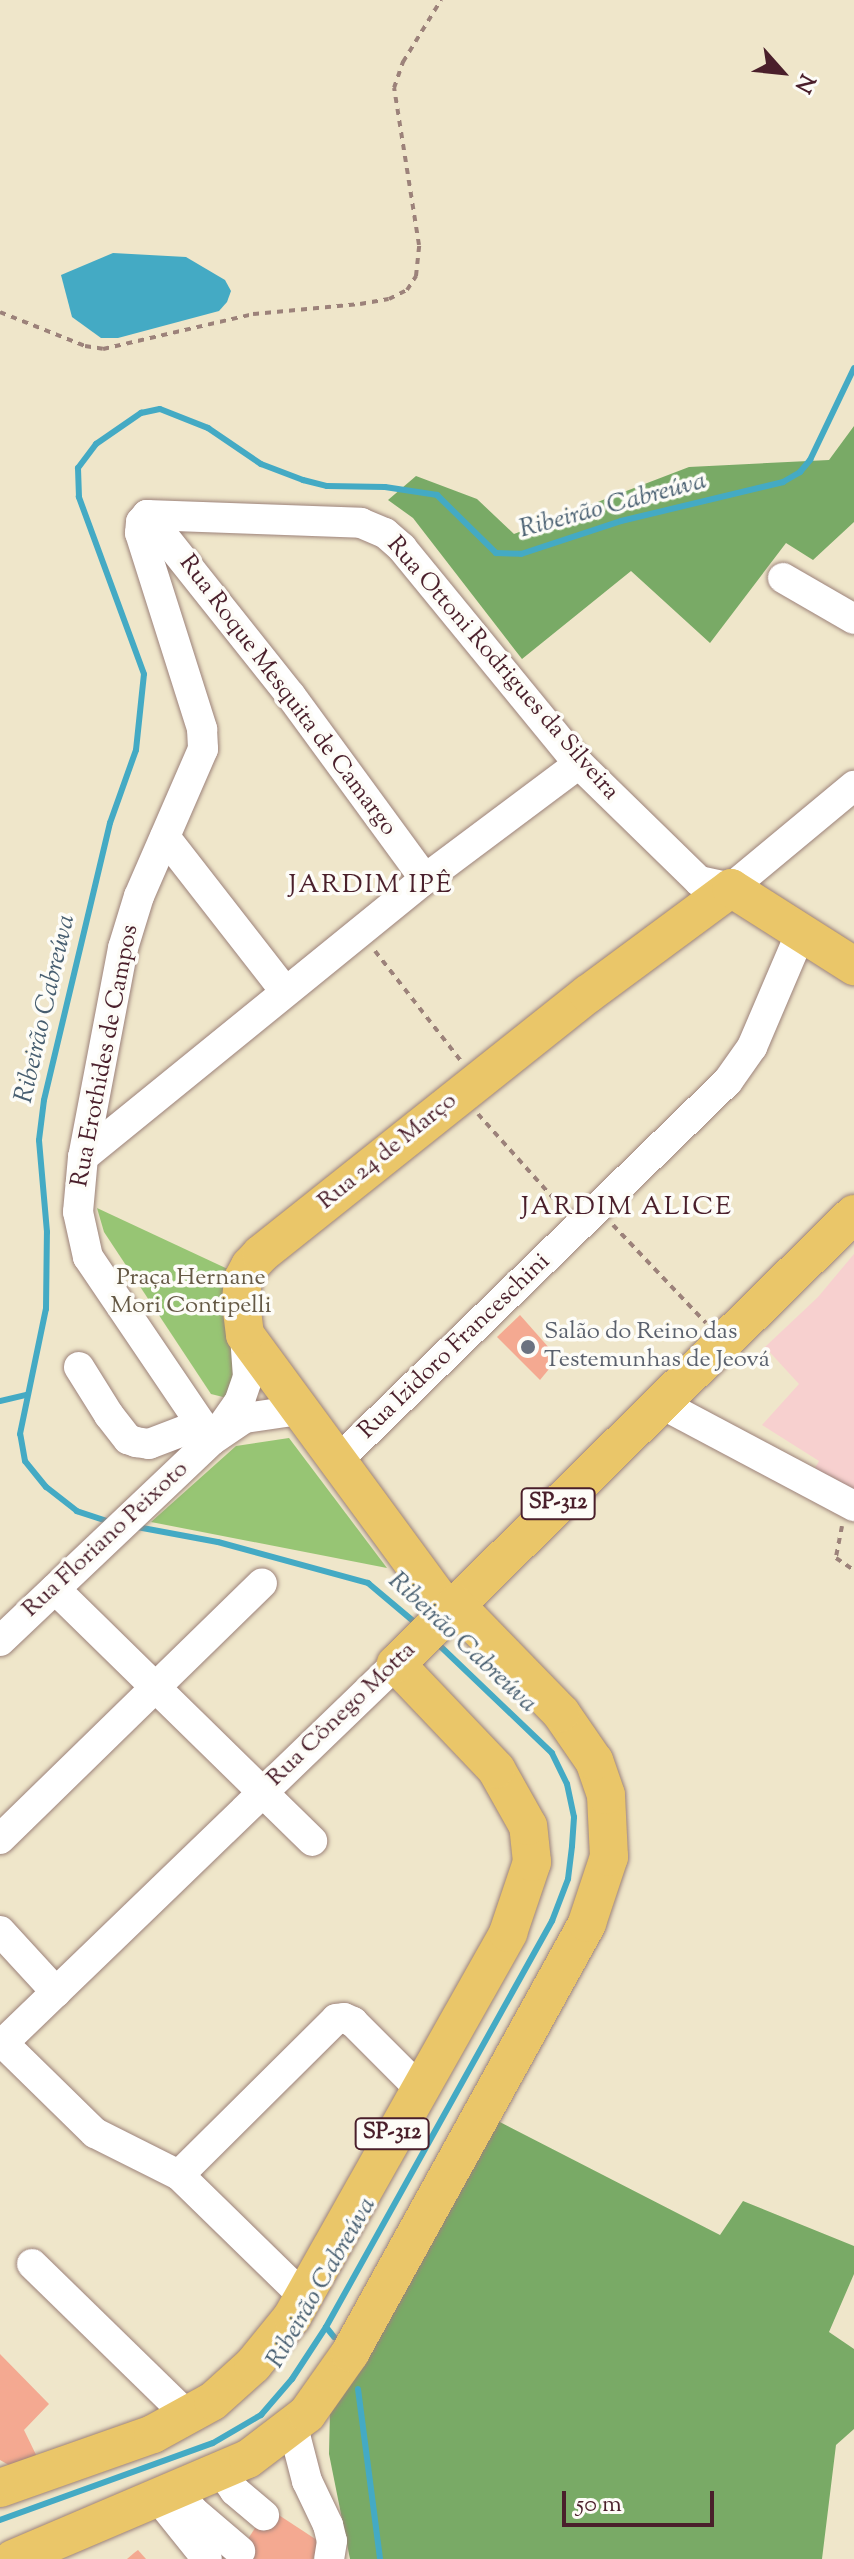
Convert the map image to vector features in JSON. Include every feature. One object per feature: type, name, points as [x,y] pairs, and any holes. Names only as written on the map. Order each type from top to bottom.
[{"type":"main road","points":[[731,888],[854,966]]},
{"type":"main road","name":"Rua 24 de Março","points":[[430,1629],[337,1461],[299,1410],[261,1377],[245,1335],[241,1301],[243,1279],[261,1254],[588,994],[731,888]]},
{"type":"main road","name":"Rua Cônego Motta","points":[[430,1629],[854,1214]]},
{"type":"main road","name":"SP-312","points":[[0,2488],[153,2434],[213,2401],[253,2365],[283,2329],[508,1933],[532,1862],[528,1826],[496,1769],[430,1629]]},
{"type":"main road","name":"SP-312","points":[[13,2559],[168,2495],[264,2450],[293,2427],[320,2398],[366,2325],[587,1923],[609,1857],[608,1809],[594,1761],[561,1713],[430,1629]]},
{"type":"street","name":"Rua Ottoni Rodrigues da Silveira","points":[[147,515],[361,523],[385,533],[402,548],[579,764],[699,881],[731,888]]},
{"type":"street","name":"Rua Erothides de Campos","points":[[147,515],[141,522],[140,533],[202,729],[203,749],[139,896],[123,948],[83,1157],[78,1212],[88,1257],[206,1432]]},
{"type":"street","name":"Rua Roque Mesquita de Camargo","points":[[147,515],[291,696],[425,879]]},
{"type":"street","points":[[783,578],[854,619]]},
{"type":"street","points":[[83,1157],[425,879],[579,764]]},
{"type":"street","name":"Rua 24 de Março","points":[[731,888],[854,786]]},
{"type":"street","points":[[165,837],[285,991]]},
{"type":"street","name":"Rua Izidoro Franceschini","points":[[337,1461],[743,1064],[801,932]]},
{"type":"street","points":[[79,1367],[109,1415],[128,1439],[136,1442],[149,1444],[206,1432],[245,1418],[299,1410]]},
{"type":"street","points":[[206,1432],[261,1377]]},
{"type":"street","points":[[660,1403],[850,1505]]},
{"type":"street","name":"Rua Floriano Peixoto","points":[[0,1641],[138,1510],[206,1432]]},
{"type":"street","points":[[0,1839],[262,1583]]},
{"type":"street","points":[[55,1589],[312,1841]]},
{"type":"street","name":"Rua Cônego Motta","points":[[2,2044],[430,1629]]},
{"type":"street","points":[[0,1931],[56,1992]]},
{"type":"street","points":[[179,2175],[336,2019],[353,2022],[418,2087]]},
{"type":"street","points":[[2,2044],[95,2133],[179,2175],[302,2295]]},
{"type":"street","points":[[32,2264],[187,2415]]},
{"type":"street","points":[[293,2427],[307,2481],[328,2525],[332,2541],[329,2559]]},
{"type":"street","points":[[221,2471],[235,2491],[264,2515]]},
{"type":"street","points":[[168,2495],[193,2511],[240,2551]]},
{"type":"street","points":[[168,2495],[207,2559]]},
{"type":"path","points":[[0,312],[85,346],[103,349],[253,314],[360,304],[389,299],[407,290],[416,276],[419,245],[394,88],[403,62],[441,0]]},
{"type":"path","points":[[360,931],[469,1088],[588,1218],[724,1341]]},
{"type":"path","points":[[850,1505],[836,1558],[854,1570]]},
{"type":"shaded area","points":[[854,1254],[854,1491],[814,1470],[819,1461],[762,1425],[799,1384],[765,1347],[818,1297]]},
{"type":"green space","points":[[854,426],[854,522],[813,560],[786,543],[710,643],[631,571],[522,659],[413,518],[388,500],[416,476],[477,499],[514,534],[689,467],[829,460]]},
{"type":"green space","name":"Praça Hernane Mori Contipelli","points":[[97,1208],[232,1271],[239,1357],[227,1398],[211,1394],[104,1232]]},
{"type":"green space","points":[[289,1438],[387,1568],[151,1522],[236,1446]]},
{"type":"green space","points":[[496,2120],[720,2235],[743,2201],[854,2246],[854,2274],[829,2332],[854,2349],[854,2429],[836,2445],[822,2559],[350,2559],[329,2454],[330,2409]]},
{"type":"water","points":[[113,253],[186,257],[225,280],[231,291],[227,302],[219,311],[118,338],[101,338],[72,317],[61,275]]},
{"type":"building","name":"Salão do Reino das Testemunhas de Jeová","points":[[520,1315],[558,1358],[540,1380],[497,1337]]},
{"type":"building","points":[[0,2354],[49,2404],[24,2430],[40,2463],[14,2468],[0,2460]]},
{"type":"building","points":[[268,2508],[323,2544],[313,2559],[235,2559]]},
{"type":"building","points":[[138,2550],[146,2559],[127,2559],[134,2553]]},
{"type":"waterway","name":"Ribeirão Cabreúva","points":[[110,1522],[77,1511],[46,1487],[25,1461],[20,1434],[46,1309],[47,1232],[39,1140],[44,1100],[110,823],[136,750],[144,674],[79,497],[78,468],[96,444],[141,413],[160,409],[208,428],[261,464],[303,480],[327,486],[385,487],[437,495],[496,553],[521,554],[621,521],[783,482],[800,472],[810,460],[854,368]]},
{"type":"waterway","points":[[0,1401],[27,1395]]},
{"type":"waterway","name":"Ribeirão Cabreúva","points":[[137,1527],[218,1542],[368,1583],[419,1626]]},
{"type":"waterway","name":"Ribeirão Cabreúva","points":[[0,2520],[213,2443],[261,2415],[292,2379],[326,2327],[552,1921],[568,1879],[572,1846],[574,1817],[567,1784],[552,1753],[436,1642]]},
{"type":"waterway","points":[[326,2327],[334,2337]]},
{"type":"waterway","points":[[358,2389],[380,2559]]},
{"type":"place","name":"Salão do Reino das Testemunhas de Jeová","points":[[528,1347]]},
{"type":"district","name":"JARDIM IPÊ","points":[[371,886]]},
{"type":"district","name":"JARDIM ALICE","points":[[627,1208]]}]
